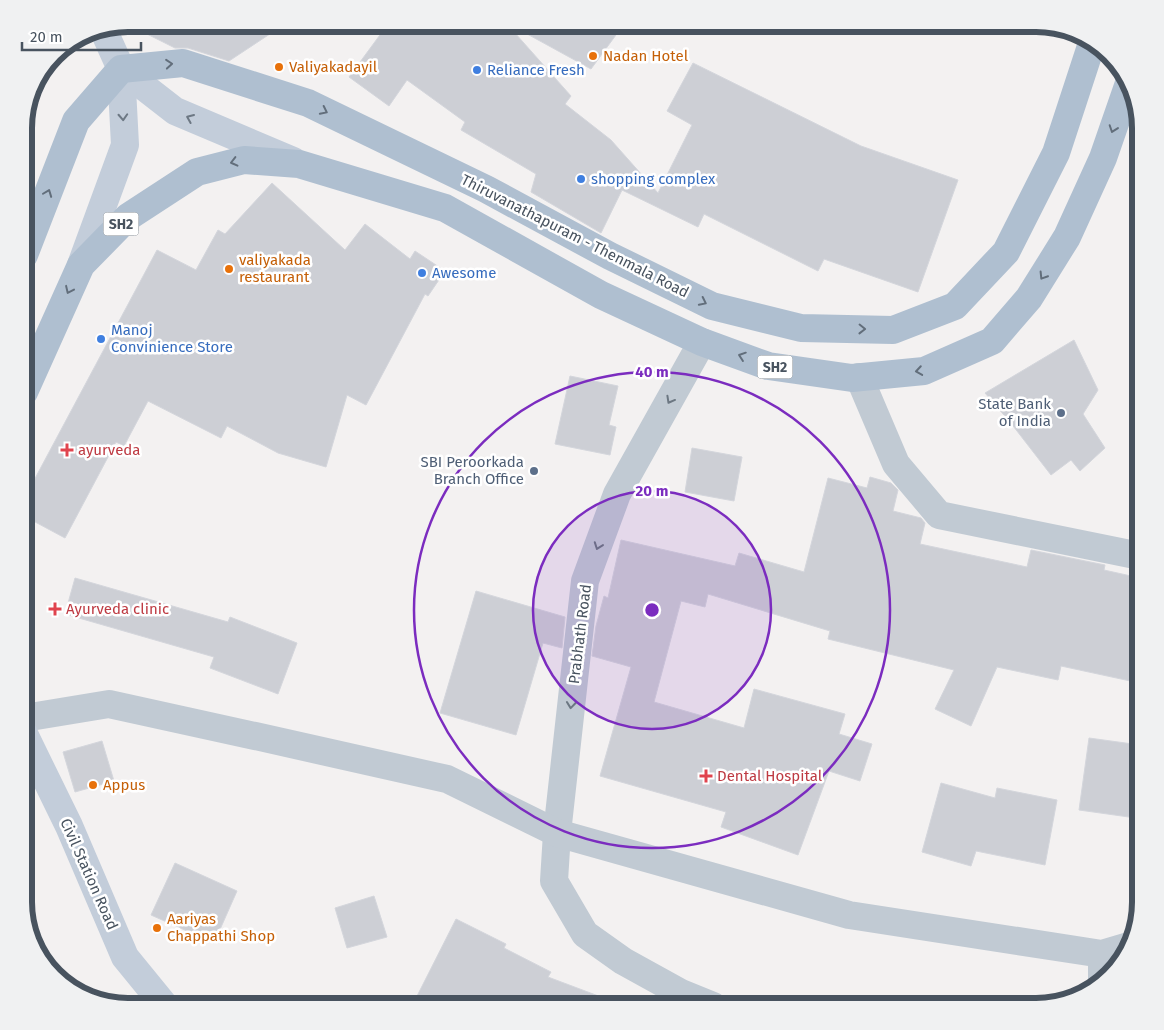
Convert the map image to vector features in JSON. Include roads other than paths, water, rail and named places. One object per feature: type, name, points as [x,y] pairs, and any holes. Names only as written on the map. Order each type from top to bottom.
[{"type":"main road","points":[[81,265],[125,145],[121,69],[107,35]]},
{"type":"main road","name":"Thiruvanathapuram - Thenmala Road","points":[[121,69],[183,63],[308,103],[486,189],[610,256],[712,306],[801,328],[893,330],[955,306],[1006,252],[1056,153],[1090,50]]},
{"type":"main road","points":[[121,69],[175,111],[299,164]]},
{"type":"main road","points":[[33,232],[76,120],[121,69]]},
{"type":"main road","name":"SH2","points":[[33,372],[81,265],[128,217],[197,172],[244,160],[299,164],[445,208],[601,295],[702,342],[768,366],[852,378],[924,371],[992,341],[1029,298],[1067,237],[1103,158],[1125,95]]},
{"type":"main road","points":[[601,295],[610,256]]},
{"type":"main road","name":"Civil Station Road","points":[[33,752],[69,826],[125,957],[159,998]]},
{"type":"street","name":"Prabhath Road","points":[[693,998],[623,961],[586,934],[554,881],[557,833],[585,581],[617,494],[702,342]]},
{"type":"street","points":[[859,377],[896,464],[940,515],[1132,554]]},
{"type":"street","points":[[33,717],[109,704],[255,736],[447,780],[557,833],[849,915],[1102,967],[1112,959]]},
{"type":"place","name":"Nadan Hotel","points":[[593,56]]},
{"type":"place","name":"Valiyakadayil","points":[[279,67]]},
{"type":"place","name":"Reliance Fresh","points":[[477,70]]},
{"type":"place","name":"shopping complex","points":[[581,179]]},
{"type":"place","name":"valiyakada restaurant","points":[[229,269]]},
{"type":"place","name":"Awesome","points":[[422,273]]},
{"type":"place","name":"Manoj Convinience Store","points":[[101,339]]},
{"type":"place","name":"State Bank of India","points":[[1061,413]]},
{"type":"place","name":"ayurveda","points":[[67,450]]},
{"type":"place","name":"SBI Peroorkada Branch Office","points":[[534,471]]},
{"type":"place","name":"Ayurveda clinic","points":[[55,609]]},
{"type":"place","name":"Dental Hospital","points":[[706,776]]},
{"type":"place","name":"Appus","points":[[93,785]]},
{"type":"place","name":"Aariyas Chappathi Shop","points":[[157,928]]}]
